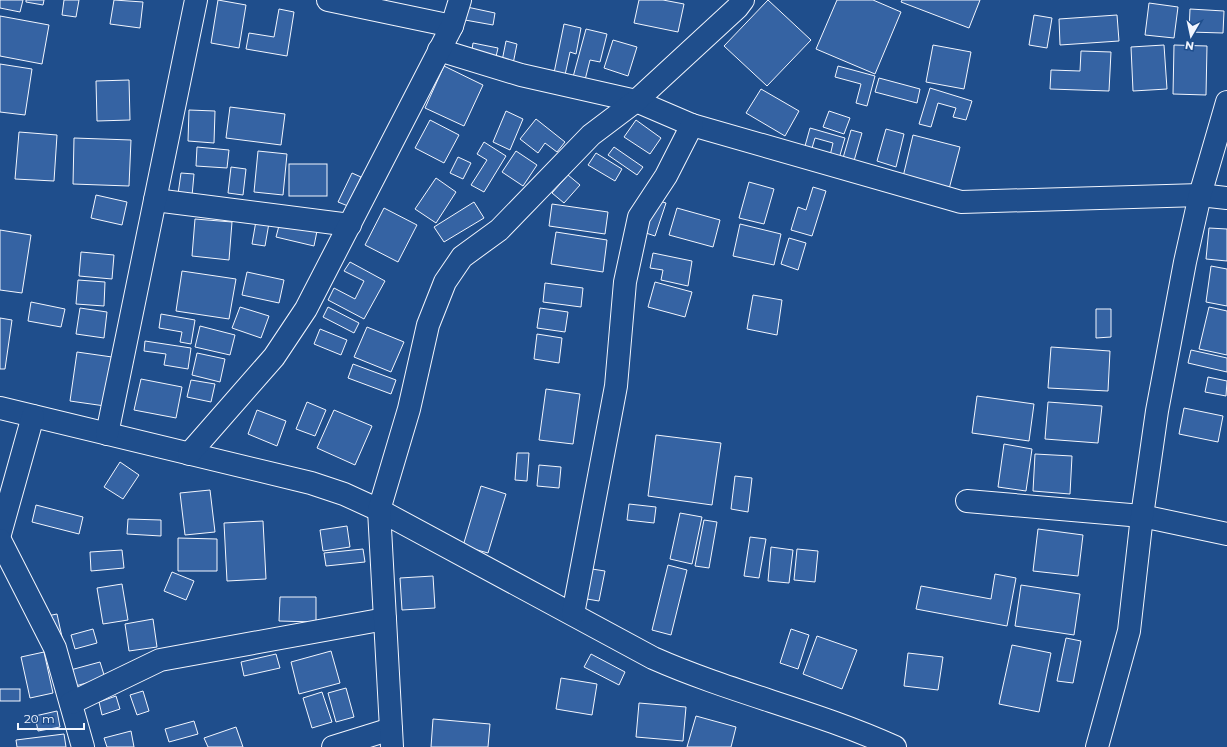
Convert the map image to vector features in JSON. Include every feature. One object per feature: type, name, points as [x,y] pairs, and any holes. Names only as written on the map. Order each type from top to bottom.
[{"type":"street","points":[[107,434],[196,0]]},
{"type":"street","points":[[328,0],[452,26]]},
{"type":"street","points":[[189,454],[274,357],[306,309],[452,26],[460,0]]},
{"type":"street","points":[[333,747],[392,738],[379,510],[409,409],[428,325],[444,282],[462,257],[499,230],[590,135],[636,101],[696,48],[737,8],[743,0]]},
{"type":"street","points":[[439,50],[521,75],[636,101],[692,125],[961,202],[1200,195],[1227,198]]},
{"type":"street","points":[[1097,747],[1128,631],[1142,516],[1159,403],[1185,262],[1200,195],[1227,102]]},
{"type":"street","points":[[574,614],[616,386],[625,282],[639,217],[666,176],[692,125]]},
{"type":"street","points":[[155,200],[350,224]]},
{"type":"street","points":[[0,408],[311,482],[344,494],[379,510],[653,658],[690,674],[857,739],[895,747]]},
{"type":"street","points":[[0,534],[33,416]]},
{"type":"street","points":[[968,501],[1142,516],[1227,534]]},
{"type":"street","points":[[0,540],[55,648],[83,747]]},
{"type":"street","points":[[70,703],[160,660],[385,619]]},
{"type":"building","points":[[0,0],[23,0],[20,12],[0,8]]},
{"type":"building","points":[[26,0],[44,0],[43,5],[26,2]]},
{"type":"building","points":[[64,0],[79,0],[76,17],[62,15]]},
{"type":"building","points":[[114,0],[143,2],[140,28],[110,24]]},
{"type":"building","points":[[218,0],[246,5],[239,48],[211,43]]},
{"type":"building","points":[[639,0],[663,0],[684,4],[678,32],[634,23]]},
{"type":"building","points":[[768,0],[811,40],[767,86],[724,46]]},
{"type":"building","points":[[837,0],[873,0],[901,12],[875,74],[816,49]]},
{"type":"building","points":[[902,0],[980,0],[969,28],[901,2]]},
{"type":"building","points":[[1149,3],[1178,7],[1174,38],[1145,35]]},
{"type":"building","points":[[467,7],[495,13],[493,25],[465,20]]},
{"type":"building","points":[[279,9],[294,12],[287,56],[246,49],[249,33],[274,37]]},
{"type":"building","points":[[1190,9],[1224,11],[1223,33],[1189,32]]},
{"type":"building","points":[[1034,15],[1052,18],[1047,48],[1029,45]]},
{"type":"building","points":[[1117,15],[1119,41],[1060,45],[1059,19]]},
{"type":"building","points":[[0,16],[49,25],[42,64],[0,56]]},
{"type":"building","points":[[564,24],[581,28],[576,54],[570,52],[565,75],[554,73]]},
{"type":"building","points":[[586,29],[607,34],[600,62],[590,60],[585,80],[573,77]]},
{"type":"building","points":[[613,40],[637,47],[628,76],[604,68]]},
{"type":"building","points":[[506,41],[517,44],[513,64],[502,61]]},
{"type":"building","points":[[473,43],[498,48],[495,61],[471,56]]},
{"type":"building","points":[[933,45],[971,52],[964,89],[926,82]]},
{"type":"building","points":[[1164,45],[1167,89],[1133,91],[1131,47]]},
{"type":"building","points":[[1174,45],[1207,46],[1206,95],[1173,94]]},
{"type":"building","points":[[1081,51],[1111,52],[1109,91],[1050,89],[1051,70],[1080,71]]},
{"type":"building","points":[[0,64],[32,69],[25,115],[0,112]]},
{"type":"building","points":[[444,66],[483,85],[464,126],[425,108]]},
{"type":"building","points":[[838,66],[875,76],[867,106],[856,103],[861,84],[835,77]]},
{"type":"building","points":[[879,78],[920,89],[917,103],[875,92]]},
{"type":"building","points":[[129,80],[130,120],[97,121],[96,81]]},
{"type":"building","points":[[930,88],[972,101],[966,120],[953,117],[956,108],[938,103],[931,127],[919,124]]},
{"type":"building","points":[[761,89],[799,111],[785,136],[746,113]]},
{"type":"building","points":[[230,107],[285,114],[281,145],[226,138]]},
{"type":"building","points":[[189,110],[215,111],[214,143],[188,141]]},
{"type":"building","points":[[506,111],[523,119],[510,150],[493,142]]},
{"type":"building","points":[[829,111],[850,118],[844,134],[823,127]]},
{"type":"building","points":[[536,119],[565,142],[557,152],[545,143],[538,153],[520,139]]},
{"type":"building","points":[[430,120],[459,135],[444,163],[415,148]]},
{"type":"building","points":[[636,120],[661,138],[650,154],[624,137]]},
{"type":"building","points":[[810,128],[845,138],[838,162],[829,160],[833,143],[815,138],[812,148],[805,146]]},
{"type":"building","points":[[886,129],[904,134],[896,167],[877,161]]},
{"type":"building","points":[[851,130],[862,133],[852,168],[841,165]]},
{"type":"building","points":[[19,132],[57,135],[54,181],[15,179]]},
{"type":"building","points":[[913,135],[960,147],[948,193],[902,181]]},
{"type":"building","points":[[74,138],[131,140],[129,186],[73,184]]},
{"type":"building","points":[[484,142],[506,156],[484,192],[471,185],[487,160],[477,154]]},
{"type":"building","points":[[197,147],[229,150],[227,168],[196,166]]},
{"type":"building","points":[[614,147],[643,167],[637,175],[608,155]]},
{"type":"building","points":[[258,151],[287,154],[283,195],[254,192]]},
{"type":"building","points":[[516,151],[537,165],[523,186],[502,172]]},
{"type":"building","points":[[596,153],[622,169],[615,181],[588,165]]},
{"type":"building","points":[[458,157],[471,163],[463,179],[450,173]]},
{"type":"building","points":[[289,164],[327,164],[327,196],[289,196]]},
{"type":"building","points":[[231,167],[246,169],[243,195],[228,193]]},
{"type":"building","points":[[181,173],[194,174],[192,196],[178,194]]},
{"type":"building","points":[[352,173],[361,177],[348,206],[338,202]]},
{"type":"building","points":[[568,175],[580,185],[564,203],[552,193]]},
{"type":"building","points":[[436,178],[456,192],[436,223],[415,209]]},
{"type":"building","points":[[749,182],[774,189],[764,224],[739,218]]},
{"type":"building","points":[[813,187],[826,191],[812,236],[791,230],[798,207],[806,210]]},
{"type":"building","points":[[96,195],[127,202],[122,225],[91,218]]},
{"type":"building","points":[[656,200],[666,203],[655,236],[646,233]]},
{"type":"building","points":[[474,202],[484,218],[444,242],[434,227]]},
{"type":"building","points":[[552,204],[608,212],[605,234],[549,226]]},
{"type":"building","points":[[384,208],[417,225],[398,262],[365,245]]},
{"type":"building","points":[[677,208],[720,220],[713,247],[669,235]]},
{"type":"building","points":[[195,219],[232,222],[229,260],[192,256]]},
{"type":"building","points":[[256,221],[269,223],[265,246],[252,244]]},
{"type":"building","points":[[280,222],[317,231],[314,246],[276,237]]},
{"type":"building","points":[[740,224],[781,234],[774,265],[733,256]]},
{"type":"building","points":[[1209,228],[1227,229],[1227,261],[1206,259]]},
{"type":"building","points":[[0,230],[31,235],[22,293],[0,290]]},
{"type":"building","points":[[556,232],[607,240],[603,272],[551,264]]},
{"type":"building","points":[[789,238],[806,243],[798,270],[781,264]]},
{"type":"building","points":[[81,252],[114,255],[112,279],[79,276]]},
{"type":"building","points":[[653,253],[692,261],[688,286],[661,280],[663,270],[650,268]]},
{"type":"building","points":[[350,262],[385,281],[364,319],[328,300],[334,288],[355,299],[364,281],[344,271]]},
{"type":"building","points":[[1211,266],[1227,269],[1227,306],[1206,302]]},
{"type":"building","points":[[182,271],[236,279],[229,319],[176,311]]},
{"type":"building","points":[[247,272],[284,280],[279,303],[242,295]]},
{"type":"building","points":[[78,280],[105,282],[104,306],[76,304]]},
{"type":"building","points":[[655,282],[692,292],[685,317],[648,307]]},
{"type":"building","points":[[545,283],[583,288],[581,307],[543,302]]},
{"type":"building","points":[[753,295],[782,300],[777,335],[747,329]]},
{"type":"building","points":[[31,302],[65,309],[61,327],[28,321]]},
{"type":"building","points":[[240,307],[269,316],[261,338],[232,328]]},
{"type":"building","points":[[328,307],[359,323],[354,333],[323,317]]},
{"type":"building","points":[[1209,307],[1227,311],[1227,355],[1199,349]]},
{"type":"building","points":[[80,308],[107,312],[104,338],[76,334]]},
{"type":"building","points":[[540,308],[568,312],[565,332],[537,328]]},
{"type":"building","points":[[1096,309],[1111,309],[1111,337],[1096,338]]},
{"type":"building","points":[[161,314],[195,320],[191,344],[180,342],[182,332],[159,328]]},
{"type":"building","points":[[0,318],[12,320],[5,369],[0,369]]},
{"type":"building","points":[[200,326],[235,335],[230,355],[195,347]]},
{"type":"building","points":[[367,327],[404,342],[391,372],[354,357]]},
{"type":"building","points":[[320,329],[347,340],[341,355],[314,344]]},
{"type":"building","points":[[537,334],[562,338],[559,363],[534,359]]},
{"type":"building","points":[[145,341],[191,348],[188,369],[164,365],[166,354],[144,351]]},
{"type":"building","points":[[1051,347],[1110,351],[1108,391],[1048,388]]},
{"type":"building","points":[[1191,350],[1227,358],[1227,372],[1188,363]]},
{"type":"building","points":[[77,352],[112,357],[105,406],[70,401]]},
{"type":"building","points":[[197,353],[225,359],[220,382],[192,375]]},
{"type":"building","points":[[353,364],[396,380],[391,394],[348,378]]},
{"type":"building","points":[[1208,377],[1227,381],[1226,396],[1205,392]]},
{"type":"building","points":[[141,379],[182,387],[176,418],[134,410]]},
{"type":"building","points":[[191,380],[215,384],[211,402],[187,397]]},
{"type":"building","points":[[546,389],[580,394],[573,444],[539,440]]},
{"type":"building","points":[[977,396],[1034,404],[1029,441],[972,433]]},
{"type":"building","points":[[307,402],[326,410],[315,436],[296,429]]},
{"type":"building","points":[[1048,402],[1102,406],[1098,443],[1045,439]]},
{"type":"building","points":[[1184,408],[1223,416],[1218,442],[1179,434]]},
{"type":"building","points":[[257,410],[286,421],[277,446],[248,434]]},
{"type":"building","points":[[334,410],[372,426],[355,465],[317,448]]},
{"type":"building","points":[[656,435],[721,443],[712,505],[648,496]]},
{"type":"building","points":[[1004,444],[1032,449],[1026,491],[998,487]]},
{"type":"building","points":[[517,453],[529,453],[527,481],[515,480]]},
{"type":"building","points":[[1035,454],[1072,456],[1070,494],[1033,491]]},
{"type":"building","points":[[120,462],[139,475],[123,499],[104,487]]},
{"type":"building","points":[[539,465],[561,467],[559,488],[537,486]]},
{"type":"building","points":[[735,476],[752,478],[748,512],[731,509]]},
{"type":"building","points":[[481,486],[506,494],[488,553],[463,546]]},
{"type":"building","points":[[210,490],[215,532],[185,535],[180,493]]},
{"type":"building","points":[[629,504],[656,507],[654,523],[627,520]]},
{"type":"building","points":[[36,505],[83,517],[79,534],[32,522]]},
{"type":"building","points":[[680,513],[702,517],[692,564],[670,559]]},
{"type":"building","points":[[128,519],[161,520],[161,536],[127,534]]},
{"type":"building","points":[[704,520],[717,522],[709,568],[695,566]]},
{"type":"building","points":[[263,521],[266,579],[227,581],[224,523]]},
{"type":"building","points":[[347,526],[350,547],[323,551],[320,530]]},
{"type":"building","points":[[1038,529],[1083,535],[1078,576],[1033,571]]},
{"type":"building","points":[[750,537],[766,539],[759,578],[744,576]]},
{"type":"building","points":[[178,538],[217,539],[217,571],[178,571]]},
{"type":"building","points":[[771,547],[793,550],[789,583],[768,581]]},
{"type":"building","points":[[363,549],[365,562],[326,566],[324,553]]},
{"type":"building","points":[[797,549],[818,551],[815,582],[794,580]]},
{"type":"building","points":[[122,550],[124,568],[91,571],[90,552]]},
{"type":"building","points":[[668,565],[687,570],[671,635],[652,630]]},
{"type":"building","points":[[592,569],[605,571],[599,601],[587,599]]},
{"type":"building","points":[[172,572],[194,581],[186,600],[164,591]]},
{"type":"building","points":[[995,574],[1016,578],[1007,626],[916,609],[921,586],[991,599]]},
{"type":"building","points":[[433,576],[435,608],[402,610],[400,578]]},
{"type":"building","points":[[122,584],[128,620],[103,624],[97,588]]},
{"type":"building","points":[[1021,585],[1080,594],[1074,635],[1015,626]]},
{"type":"building","points":[[280,597],[316,597],[316,622],[279,621]]},
{"type":"building","points":[[57,614],[62,637],[52,639],[47,616]]},
{"type":"building","points":[[153,619],[157,647],[129,651],[125,624]]},
{"type":"building","points":[[93,629],[97,643],[75,649],[71,635]]},
{"type":"building","points":[[791,629],[809,635],[798,669],[780,663]]},
{"type":"building","points":[[817,636],[857,650],[842,689],[803,674]]},
{"type":"building","points":[[1066,638],[1081,641],[1073,683],[1057,681]]},
{"type":"building","points":[[1012,645],[1051,653],[1039,712],[999,704]]},
{"type":"building","points":[[331,651],[340,683],[299,694],[291,662]]},
{"type":"building","points":[[44,652],[53,693],[30,698],[21,657]]},
{"type":"building","points":[[908,653],[943,657],[938,690],[904,686]]},
{"type":"building","points":[[276,654],[280,668],[244,676],[241,662]]},
{"type":"building","points":[[591,654],[625,672],[619,685],[584,667]]},
{"type":"building","points":[[100,662],[105,678],[68,688],[63,672]]},
{"type":"building","points":[[561,678],[597,684],[592,715],[556,709]]},
{"type":"building","points":[[346,688],[354,717],[336,722],[328,693]]},
{"type":"building","points":[[0,689],[20,689],[20,701],[0,701]]},
{"type":"building","points":[[143,691],[149,711],[137,715],[130,695]]},
{"type":"building","points":[[322,692],[332,722],[312,728],[303,698]]},
{"type":"building","points":[[116,696],[120,709],[102,715],[99,702]]},
{"type":"building","points":[[639,703],[686,707],[683,741],[636,737]]},
{"type":"building","points":[[57,711],[60,727],[38,731],[35,716]]},
{"type":"building","points":[[696,716],[736,727],[731,747],[687,747]]},
{"type":"building","points":[[433,719],[490,724],[488,747],[431,747]]},
{"type":"building","points":[[194,721],[198,734],[169,742],[165,729]]},
{"type":"building","points":[[236,727],[243,747],[208,747],[204,738]]},
{"type":"building","points":[[131,731],[134,747],[107,747],[104,738]]},
{"type":"building","points":[[64,734],[66,747],[17,747],[16,740]]}]
